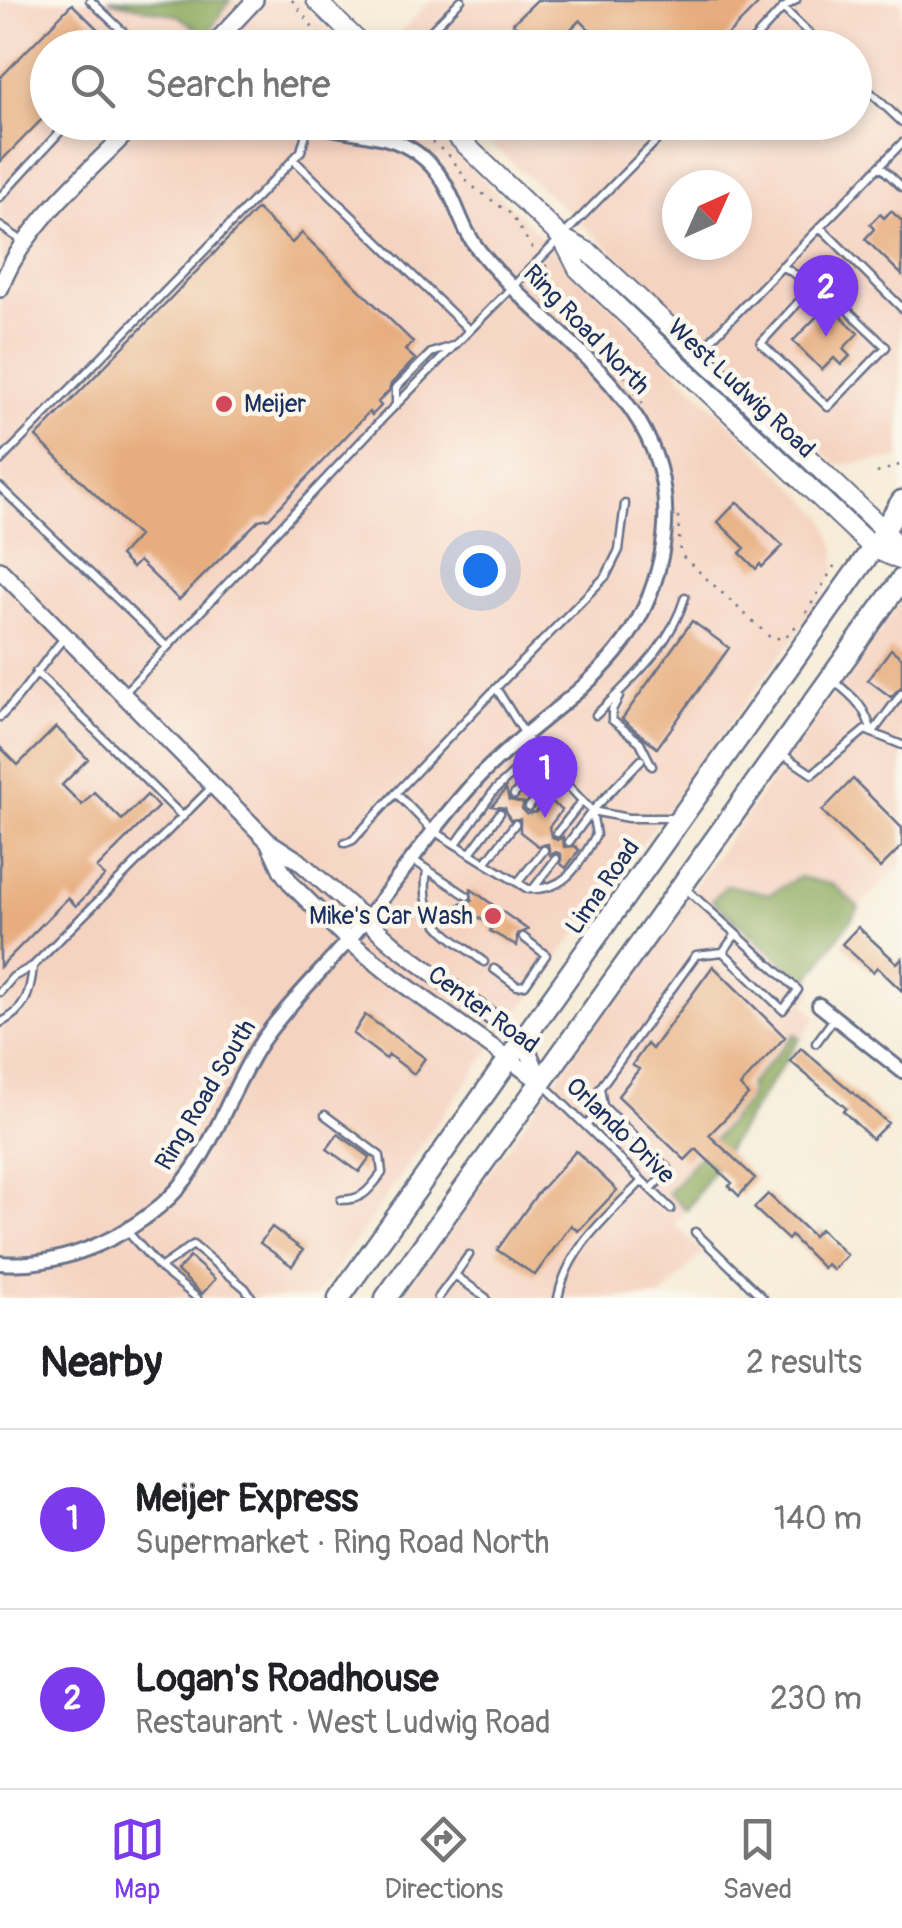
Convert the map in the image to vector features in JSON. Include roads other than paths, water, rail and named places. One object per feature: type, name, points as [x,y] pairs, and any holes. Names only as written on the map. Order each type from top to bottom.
[{"type":"highway","name":"Lima Road","points":[[339,1298],[510,1062],[902,501]]},
{"type":"highway","points":[[386,1298],[902,579]]},
{"type":"main road","points":[[316,0],[347,30]]},
{"type":"main road","name":"West Ludwig Road","points":[[461,140],[562,238],[590,253],[698,353],[878,539],[902,554]]},
{"type":"main road","name":"West Ludwig Road","points":[[562,238],[578,269],[902,562]]},
{"type":"street","points":[[228,30],[255,0]]},
{"type":"street","points":[[0,289],[41,223],[120,140]]},
{"type":"street","name":"Ring Road North","points":[[364,922],[432,830],[494,762],[609,663],[635,628],[656,578],[665,516],[662,478],[636,414],[606,375],[478,250],[441,176],[416,152],[388,140]]},
{"type":"street","name":"Center Road","points":[[0,570],[268,841],[299,861],[364,922],[524,1041],[541,1082]]},
{"type":"street","name":"Center Road","points":[[268,841],[293,886],[348,940],[541,1082]]},
{"type":"street","name":"Ring Road South","points":[[0,1263],[64,1257],[95,1246],[170,1197],[202,1153],[265,1036],[364,922]]},
{"type":"street","points":[[819,1005],[902,1071]]},
{"type":"lane","points":[[90,0],[121,30]]},
{"type":"lane","points":[[432,30],[461,0]]},
{"type":"lane","points":[[763,30],[796,0]]},
{"type":"lane","points":[[783,8],[806,30]]},
{"type":"lane","points":[[872,93],[902,122]]},
{"type":"lane","points":[[0,197],[52,140]]},
{"type":"lane","points":[[0,461],[294,159],[303,140]]},
{"type":"lane","points":[[124,693],[396,405],[657,140]]},
{"type":"lane","points":[[698,353],[902,143]]},
{"type":"lane","points":[[294,159],[469,330]]},
{"type":"lane","points":[[880,166],[902,188]]},
{"type":"lane","points":[[0,226],[26,244]]},
{"type":"lane","points":[[820,227],[902,308]]},
{"type":"lane","points":[[782,266],[838,300],[886,347],[828,407],[762,343],[812,286]]},
{"type":"lane","points":[[0,487],[166,646]]},
{"type":"lane","points":[[344,843],[353,840],[612,566],[619,550],[625,504]]},
{"type":"lane","points":[[596,715],[657,653],[677,623],[685,596]]},
{"type":"lane","points":[[0,718],[67,636]]},
{"type":"lane","points":[[36,672],[183,817]]},
{"type":"lane","points":[[830,678],[867,712],[872,732]]},
{"type":"lane","points":[[628,683],[612,710],[612,720],[640,742],[652,766]]},
{"type":"lane","points":[[496,688],[524,737],[592,811],[628,818],[682,818]]},
{"type":"lane","points":[[872,732],[902,693]]},
{"type":"lane","points":[[776,751],[812,774],[865,730],[902,746]]},
{"type":"lane","points":[[456,844],[494,791],[536,752]]},
{"type":"lane","points":[[514,795],[543,760]]},
{"type":"lane","points":[[569,842],[592,811],[641,760]]},
{"type":"lane","points":[[529,806],[555,772]]},
{"type":"lane","points":[[0,992],[13,977],[34,966],[214,785]]},
{"type":"lane","points":[[396,793],[432,830],[533,889],[547,890],[565,881],[596,835],[592,811]]},
{"type":"lane","points":[[558,833],[582,801]]},
{"type":"lane","points":[[470,852],[500,813]]},
{"type":"lane","points":[[486,862],[515,824]]},
{"type":"lane","points":[[518,882],[544,850]]},
{"type":"lane","points":[[412,859],[466,896]]},
{"type":"lane","points":[[533,889],[556,860]]},
{"type":"lane","points":[[426,870],[424,894],[433,924],[484,962]]},
{"type":"lane","points":[[681,884],[798,990],[783,1010],[723,952]]},
{"type":"lane","points":[[650,1189],[669,1170],[603,1106],[600,1088],[696,955],[723,952],[736,934]]},
{"type":"lane","points":[[494,969],[517,986],[525,985],[546,955],[523,937]]},
{"type":"lane","points":[[0,1023],[30,998],[34,966]]},
{"type":"lane","points":[[816,1042],[835,1017]]},
{"type":"lane","name":"Orlando Drive","points":[[541,1082],[671,1209]]},
{"type":"lane","points":[[586,1126],[603,1106]]},
{"type":"lane","points":[[325,1114],[380,1156],[382,1173],[364,1196],[341,1200]]},
{"type":"lane","points":[[558,1298],[575,1250],[642,1181]]},
{"type":"lane","points":[[124,1228],[160,1268],[196,1298]]},
{"type":"lane","points":[[695,1232],[763,1298]]},
{"type":"lane","points":[[160,1268],[193,1246],[252,1298]]},
{"type":"lane","points":[[438,1298],[470,1255]]},
{"type":"lane","points":[[455,1275],[486,1298]]},
{"type":"place","name":"Logan's Roadhouse","points":[[826,337]]},
{"type":"place","name":"Meijer","points":[[224,404]]},
{"type":"place","name":"Meijer Express","points":[[545,818]]},
{"type":"place","name":"Mike's Car Wash","points":[[493,916]]}]
